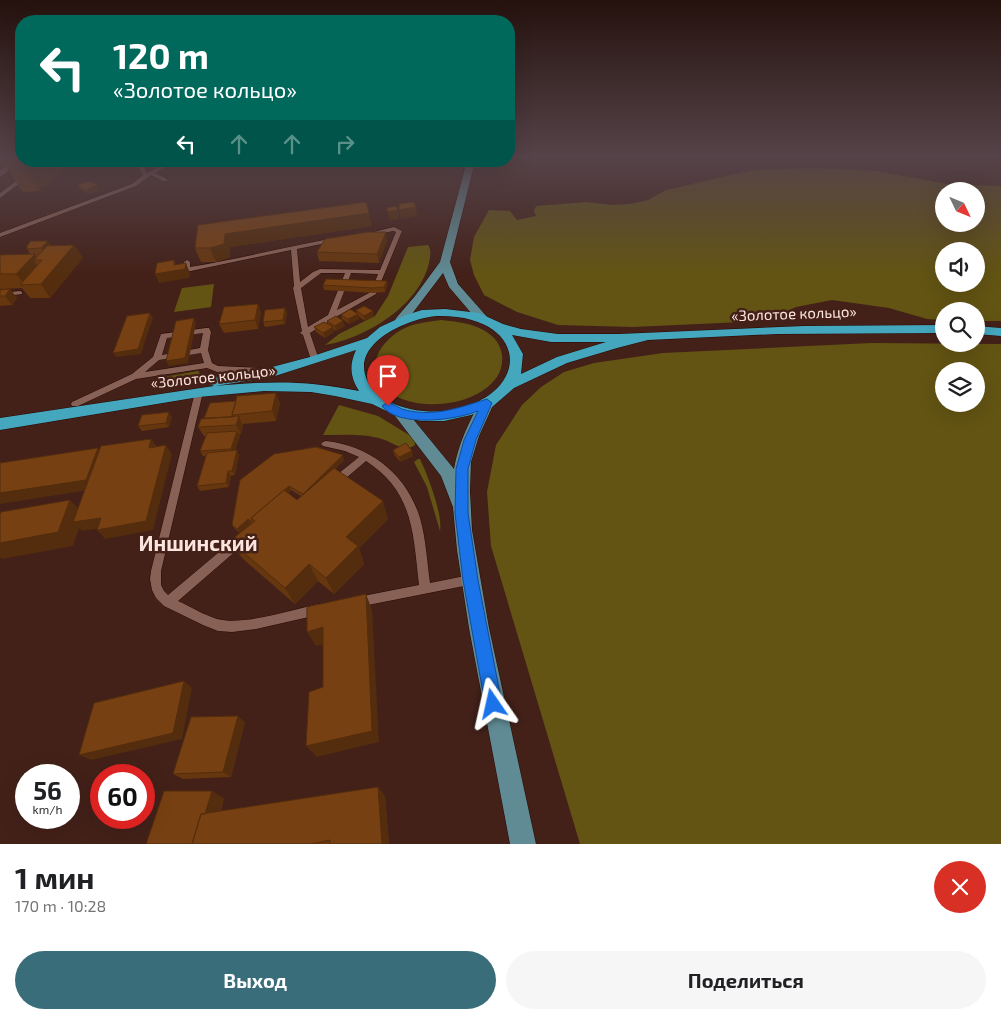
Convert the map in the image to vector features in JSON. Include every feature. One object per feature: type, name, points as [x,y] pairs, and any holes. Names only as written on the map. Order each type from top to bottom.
[{"type":"highway","name":"«Золотое кольцо»","points":[[376,400],[363,386],[358,375],[358,364],[362,352],[369,341],[383,329],[401,320],[423,314],[444,312],[482,318],[498,327],[514,343],[518,355],[517,369],[508,385]]},
{"type":"highway","name":"«Золотое кольцо»","points":[[498,327],[555,338],[646,338],[796,329],[935,329]]},
{"type":"highway","points":[[985,331],[1001,332]]},
{"type":"highway","name":"«Золотое кольцо»","points":[[0,424],[199,392],[264,386],[311,387],[376,400],[399,412],[422,416],[444,416],[466,411],[487,403],[508,385],[562,360],[614,344],[646,338]]},
{"type":"highway","name":"«Золотое кольцо»","points":[[0,414],[75,404],[272,372],[315,360],[369,341]]},
{"type":"main road","points":[[401,320],[419,299],[445,262],[462,196]]},
{"type":"main road","points":[[445,262],[453,285],[482,318]]},
{"type":"main road","points":[[487,403],[470,440],[462,469],[462,513],[470,580],[493,704],[523,844]]},
{"type":"main road","points":[[399,412],[448,473],[462,513]]},
{"type":"lane","points":[[0,235],[107,196]]},
{"type":"lane","points":[[304,333],[330,316],[374,293],[399,231],[394,229],[358,236]]},
{"type":"lane","points":[[187,262],[186,270],[240,261],[294,247],[340,239]]},
{"type":"lane","points":[[294,247],[296,288],[304,333],[315,360]]},
{"type":"lane","points":[[330,316],[349,271]]},
{"type":"lane","points":[[296,288],[317,272],[382,272]]},
{"type":"lane","points":[[0,295],[20,293]]},
{"type":"lane","points":[[158,358],[164,336],[207,330],[204,350],[208,365]]},
{"type":"lane","points":[[75,404],[135,376],[158,358],[204,350]]},
{"type":"lane","points":[[135,376],[208,365],[217,368],[272,372]]},
{"type":"lane","points":[[199,392],[156,571],[156,588],[158,593],[168,602],[214,624],[225,626],[240,626],[328,608]]},
{"type":"lane","points":[[326,444],[348,447],[366,456],[390,474],[409,499],[415,520],[425,589]]},
{"type":"lane","points":[[328,487],[366,456]]},
{"type":"lane","points":[[168,602],[248,534]]},
{"type":"lane","points":[[347,604],[470,580]]},
{"type":"shaded area","points":[[655,196],[935,196],[935,232],[985,232],[985,196],[1001,196],[1001,321],[985,321],[985,302],[935,302],[935,319],[889,308],[832,300],[796,307],[764,321],[633,327],[558,325],[517,312],[484,295],[474,275],[470,260],[474,237],[489,210],[510,211],[517,220],[536,216],[534,211],[536,206],[586,202],[613,205],[648,200]]},
{"type":"shaded area","points":[[428,245],[430,249],[429,263],[423,279],[403,306],[389,318],[357,335],[325,345],[339,334],[375,316],[388,296],[408,247]]},
{"type":"shaded area","points":[[214,284],[211,307],[174,312],[182,288]]},
{"type":"shaded area","points":[[441,320],[460,322],[479,328],[494,338],[502,355],[500,372],[497,377],[489,386],[466,399],[440,404],[414,402],[402,399],[390,392],[381,384],[375,366],[377,356],[382,347],[401,330],[420,323]]},
{"type":"shaded area","points":[[871,343],[935,343],[935,352],[985,352],[985,344],[1001,344],[1001,844],[580,844],[491,546],[487,492],[496,445],[522,405],[541,387],[564,372],[594,363],[663,353]]},
{"type":"shaded area","points":[[198,371],[200,374],[196,378],[151,384],[158,378]]},
{"type":"shaded area","points":[[339,405],[378,416],[414,438],[415,445],[407,448],[367,436],[323,435]]},
{"type":"shaded area","points":[[420,459],[434,495],[439,515],[440,531],[427,487],[414,462]]},
{"type":"building","points":[[366,202],[369,213],[225,234],[224,244],[210,248],[195,248],[198,225]]},
{"type":"building","points":[[413,202],[416,207],[399,210],[399,204]]},
{"type":"building","points":[[396,206],[398,210],[388,212],[386,208]]},
{"type":"building","points":[[368,232],[386,232],[377,254],[317,252],[325,239]]},
{"type":"building","points":[[31,241],[48,241],[41,248],[26,249]]},
{"type":"building","points":[[74,245],[41,284],[20,285],[42,260],[34,260],[47,246]]},
{"type":"building","points":[[35,254],[16,274],[0,274],[0,255]]},
{"type":"building","points":[[174,260],[174,265],[186,263],[185,269],[155,274],[157,263]]},
{"type":"building","points":[[326,279],[387,281],[384,287],[373,288],[323,285]]},
{"type":"building","points":[[10,289],[5,296],[0,296],[0,290]]},
{"type":"building","points":[[258,304],[255,320],[219,324],[224,307]]},
{"type":"building","points":[[364,306],[373,311],[364,316],[356,310]]},
{"type":"building","points":[[285,308],[283,320],[263,322],[265,310]]},
{"type":"building","points":[[350,309],[358,314],[348,319],[341,315]]},
{"type":"building","points":[[150,313],[138,349],[113,353],[127,316]]},
{"type":"building","points":[[336,316],[343,321],[335,326],[327,321]]},
{"type":"building","points":[[194,318],[185,358],[166,361],[176,321]]},
{"type":"building","points":[[324,322],[333,327],[323,333],[314,327]]},
{"type":"building","points":[[276,393],[272,411],[232,415],[237,396]]},
{"type":"building","points":[[236,401],[233,417],[204,418],[210,403]]},
{"type":"building","points":[[169,412],[166,423],[138,426],[142,415]]},
{"type":"building","points":[[239,416],[236,425],[198,427],[201,419]]},
{"type":"building","points":[[237,431],[231,449],[200,451],[207,433]]},
{"type":"building","points":[[151,439],[149,448],[166,445],[146,521],[97,530],[101,518],[73,522],[101,446]]},
{"type":"building","points":[[406,443],[412,451],[399,457],[393,450]]},
{"type":"building","points":[[316,447],[343,455],[303,494],[289,486],[251,518],[251,521],[248,519],[237,529],[232,525],[240,480],[274,454]]},
{"type":"building","points":[[98,448],[86,480],[0,493],[0,463]]},
{"type":"building","points":[[237,450],[232,471],[228,471],[226,483],[197,486],[207,453]]},
{"type":"building","points":[[334,468],[383,501],[346,537],[358,546],[326,578],[309,564],[285,588],[230,541],[255,521],[251,518],[284,490],[297,500]]},
{"type":"building","points":[[70,500],[58,532],[0,543],[1,512]]},
{"type":"building","points":[[366,594],[372,731],[306,746],[309,692],[323,687],[323,627],[307,632],[307,607]]},
{"type":"building","points":[[184,681],[173,733],[79,755],[94,703]]},
{"type":"building","points":[[238,716],[223,772],[173,774],[191,717]]},
{"type":"building","points":[[378,787],[382,844],[330,844],[330,840],[312,844],[192,844],[201,814]]},
{"type":"building","points":[[164,791],[212,791],[205,814],[201,814],[192,844],[146,844],[151,829],[155,829],[155,818]]},
{"type":"district","name":"Иншинский","points":[[198,542]]},
{"type":"route","points":[[388,406],[399,412],[422,416],[444,416],[466,411],[487,403],[470,440],[462,469],[462,513],[470,580],[493,704]]}]
